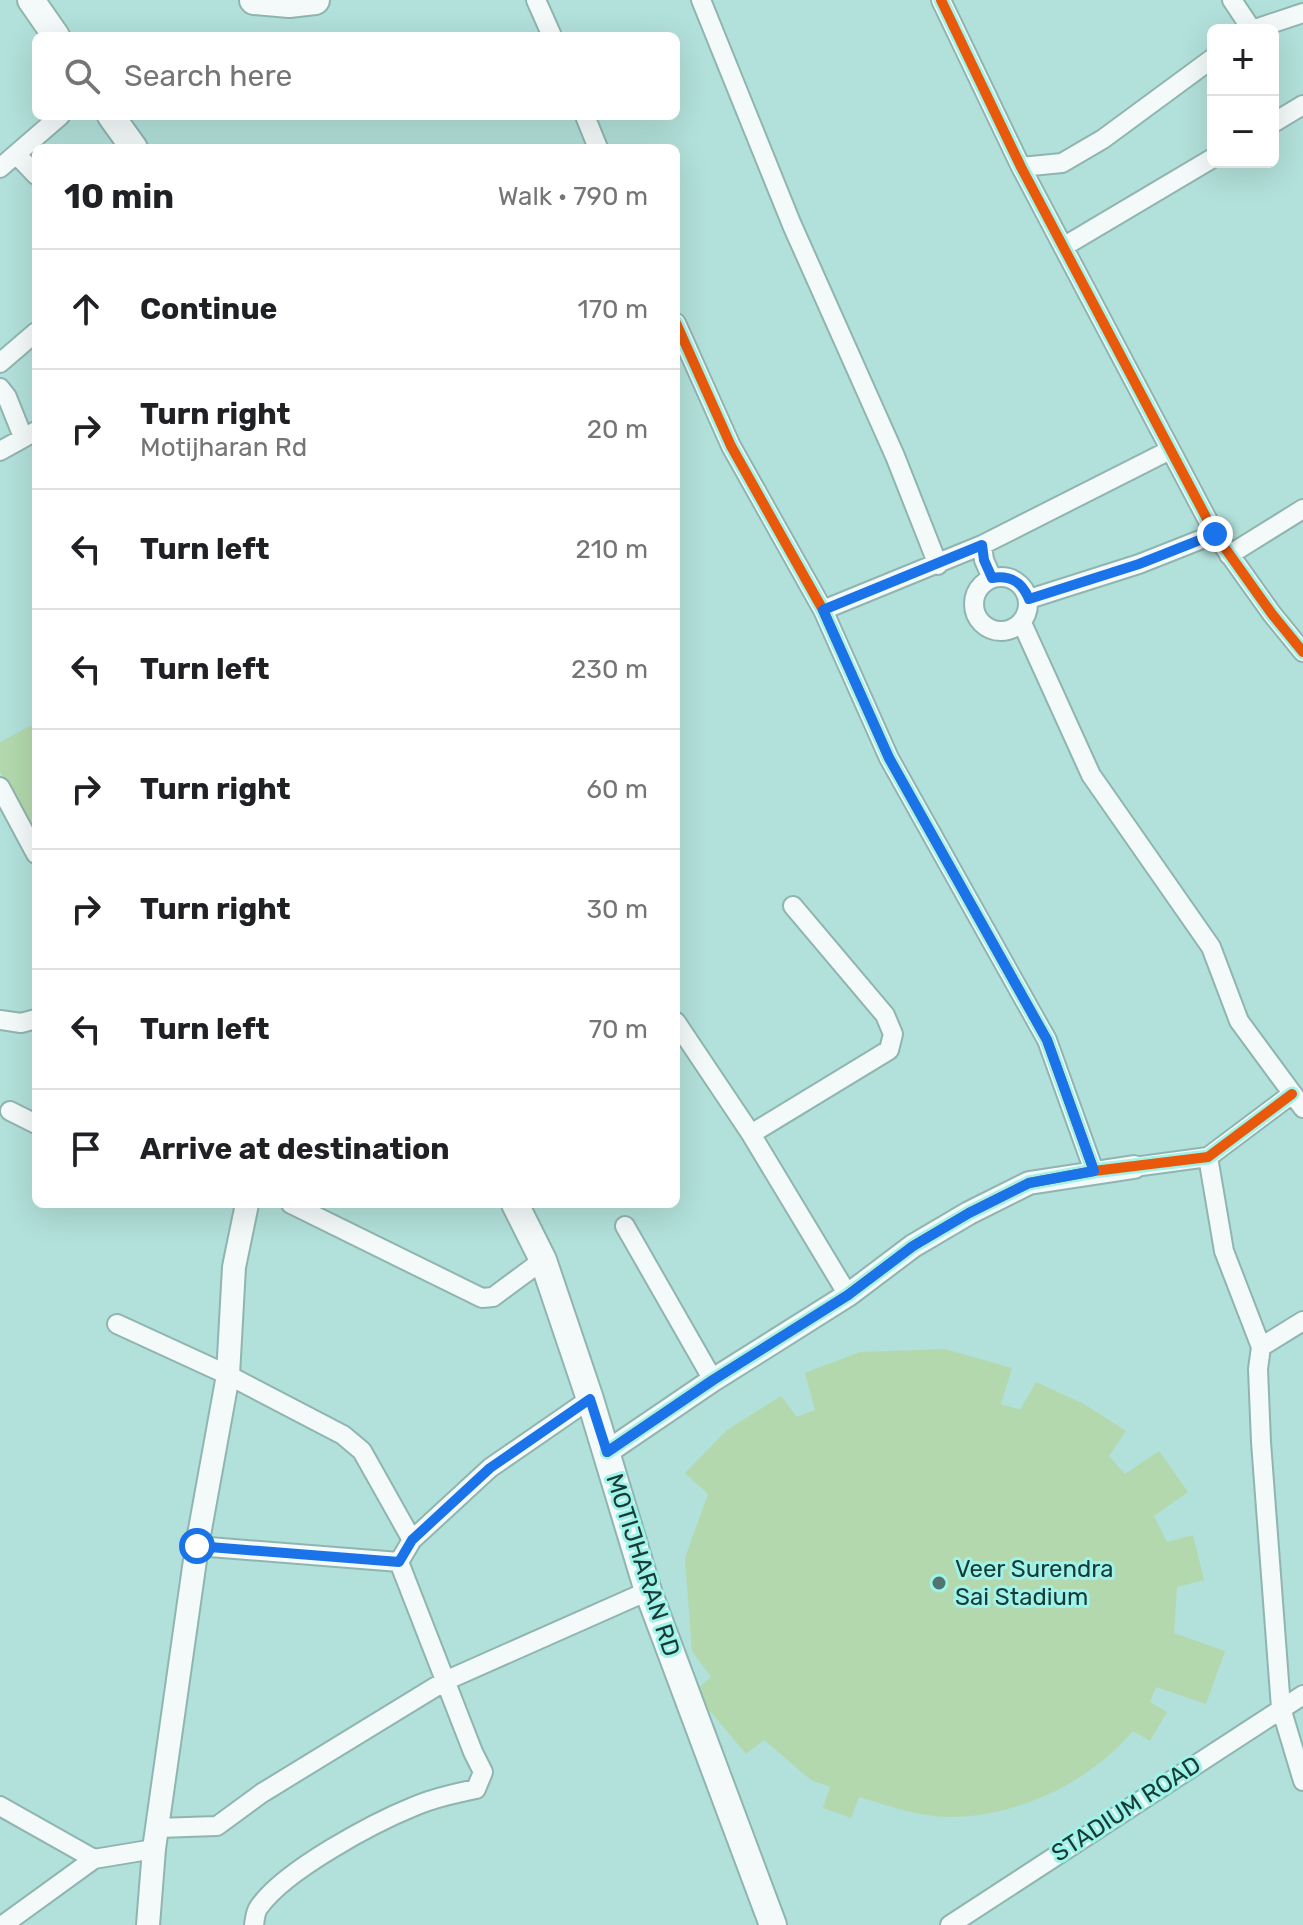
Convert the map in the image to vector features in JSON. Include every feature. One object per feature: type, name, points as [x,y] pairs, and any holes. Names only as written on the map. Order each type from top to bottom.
[{"type":"main road","points":[[31,0],[53,32]]},
{"type":"main road","points":[[254,0],[289,3],[315,0]]},
{"type":"main road","points":[[114,120],[131,144]]},
{"type":"main road","name":"MOTIJHARAN RD","points":[[517,1208],[543,1260],[607,1452],[648,1591],[773,1925]]},
{"type":"street","points":[[536,0],[550,32]]},
{"type":"street","points":[[701,0],[792,225],[895,456],[938,565]]},
{"type":"street","points":[[941,0],[1021,167],[1215,534],[1303,652]]},
{"type":"street","points":[[1232,0],[1248,24]]},
{"type":"street","points":[[1270,24],[1303,13]]},
{"type":"street","points":[[1021,167],[1062,163],[1103,139],[1207,62]]},
{"type":"street","points":[[1279,121],[1300,112]]},
{"type":"street","points":[[0,168],[56,120]]},
{"type":"street","points":[[587,120],[596,144]]},
{"type":"street","points":[[17,155],[32,171]]},
{"type":"street","points":[[1063,247],[1207,162]]},
{"type":"street","points":[[680,332],[731,446],[823,610],[889,758],[1047,1040],[1094,1171]]},
{"type":"street","points":[[0,363],[32,335]]},
{"type":"street","points":[[0,388],[30,434],[0,451]]},
{"type":"street","points":[[823,610],[982,545],[1170,450]]},
{"type":"street","points":[[1229,555],[1303,509]]},
{"type":"street","points":[[1029,599],[1139,564],[1215,534]]},
{"type":"street","points":[[982,545],[984,560],[992,578]]},
{"type":"street","points":[[1004,576],[1016,580],[1025,588],[1029,599],[1022,623],[1010,631],[996,631],[983,625],[975,613],[974,599],[980,586],[992,578],[1004,576]]},
{"type":"street","points":[[607,1452],[713,1380],[848,1295],[913,1246],[969,1213],[1029,1183],[1094,1171],[1208,1157],[1298,1101],[1239,1021],[1211,947],[1091,775],[1022,623]]},
{"type":"street","points":[[0,787],[32,847]]},
{"type":"street","points":[[751,1134],[889,1050],[893,1034],[885,1015],[793,906]]},
{"type":"street","points":[[0,1020],[21,1023],[32,1020]]},
{"type":"street","points":[[680,1028],[751,1134],[848,1295]]},
{"type":"street","points":[[10,1111],[32,1122]]},
{"type":"street","points":[[1208,1157],[1224,1251],[1261,1347],[1258,1369],[1261,1442],[1281,1708],[1303,1781]]},
{"type":"street","points":[[148,1925],[155,1838],[197,1546],[228,1375],[234,1267],[246,1208]]},
{"type":"street","points":[[299,1208],[482,1298],[493,1297],[543,1260]]},
{"type":"street","points":[[625,1226],[713,1380]]},
{"type":"street","points":[[1261,1347],[1303,1321]]},
{"type":"street","points":[[117,1324],[228,1375],[343,1435],[362,1451],[412,1540]]},
{"type":"street","points":[[399,1562],[412,1540],[490,1468],[590,1399]]},
{"type":"street","points":[[197,1546],[399,1562]]},
{"type":"street","points":[[254,1925],[256,1910],[270,1895],[322,1856],[370,1826],[417,1805],[476,1789],[483,1772],[399,1562]]},
{"type":"street","points":[[3,1925],[94,1859],[155,1838],[217,1826],[262,1793],[445,1681],[648,1591]]},
{"type":"street","name":"STADIUM ROAD","points":[[957,1923],[1303,1695]]},
{"type":"street","points":[[2,1812],[94,1859]]},
{"type":"green space","points":[[32,725],[32,827],[0,772],[0,742]]},
{"type":"green space","name":"Veer Surendra Sai Stadium","points":[[945,1349],[1012,1368],[1001,1404],[1020,1410],[1036,1382],[1084,1404],[1126,1431],[1109,1456],[1125,1474],[1159,1451],[1188,1492],[1154,1516],[1167,1542],[1193,1535],[1204,1580],[1177,1587],[1174,1633],[1225,1651],[1206,1704],[1156,1687],[1150,1702],[1167,1712],[1150,1741],[1133,1731],[1095,1766],[1050,1794],[1000,1811],[949,1817],[915,1813],[859,1797],[851,1818],[823,1808],[830,1787],[811,1780],[764,1740],[746,1754],[694,1692],[711,1677],[692,1651],[685,1558],[708,1494],[685,1473],[727,1430],[781,1396],[797,1417],[815,1410],[805,1373],[860,1352]]},
{"type":"cycle path","points":[[941,0],[1021,167],[1215,534],[1303,652]]},
{"type":"cycle path","points":[[680,332],[731,446],[823,610],[889,758],[1047,1040],[1094,1171]]},
{"type":"cycle path","points":[[607,1452],[713,1380],[848,1295],[913,1246],[969,1213],[1029,1183],[1094,1171],[1208,1157],[1292,1094]]},
{"type":"place","name":"Veer Surendra Sai Stadium","points":[[939,1583]]},
{"type":"route","points":[[197,1546],[399,1562],[412,1540],[490,1468],[590,1399],[607,1452],[713,1380],[848,1295],[913,1246],[969,1213],[1029,1183],[1094,1171],[1047,1040],[889,758],[823,610],[982,545],[984,560],[992,578],[1004,576],[1016,580],[1025,588],[1029,599],[1139,564],[1215,534]]}]
